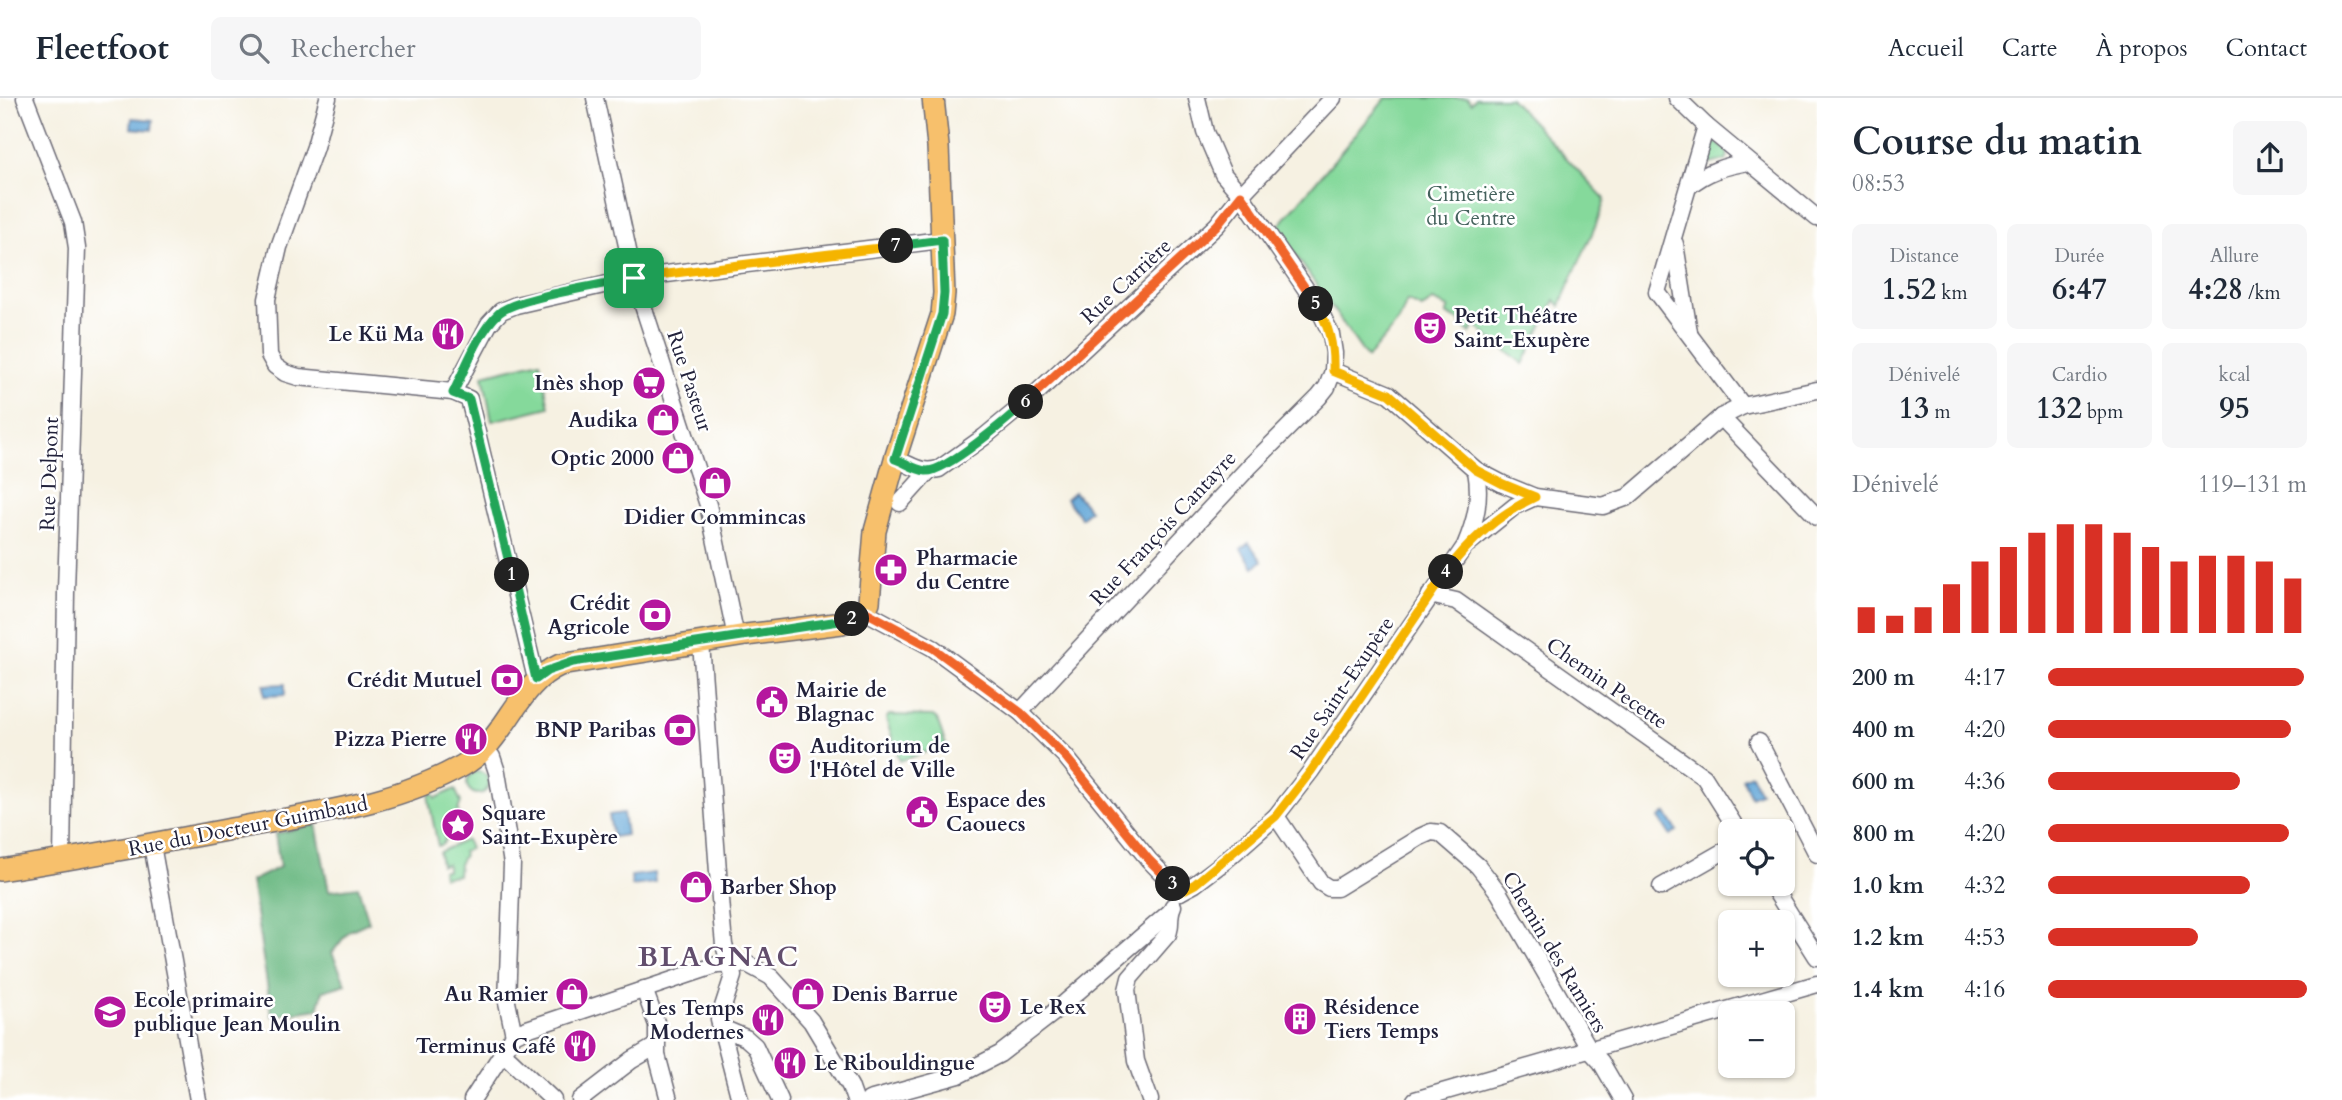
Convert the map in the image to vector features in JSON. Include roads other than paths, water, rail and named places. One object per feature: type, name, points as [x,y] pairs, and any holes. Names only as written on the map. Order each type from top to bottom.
[{"type":"main road","points":[[486,750],[536,679],[547,671],[573,662],[702,648],[736,637],[842,623],[866,612],[875,531],[895,459],[942,314],[942,240],[933,98]]},
{"type":"main road","name":"Rue du Docteur Guimbaud","points":[[0,870],[152,845],[379,801],[441,776],[486,750]]},
{"type":"street","name":"Rue Delpont","points":[[25,98],[73,222],[77,248],[66,591],[62,861]]},
{"type":"street","points":[[328,98],[271,274],[267,299],[269,355],[275,366],[298,377],[453,393],[469,399],[536,679]]},
{"type":"street","name":"Rue Pasteur","points":[[595,98],[634,278],[708,505],[736,637]]},
{"type":"street","points":[[1197,98],[1205,132],[1223,174],[1241,195],[1318,307],[1331,334],[1333,371],[1389,394],[1476,470],[1503,484],[1535,497],[1603,506],[1615,503],[1628,497],[1721,417],[1743,406],[1817,390]]},
{"type":"street","name":"Rue Carrière","points":[[900,503],[928,472],[951,461],[1030,399],[1217,225],[1241,195],[1333,98]]},
{"type":"street","points":[[1677,98],[1706,126],[1817,218]]},
{"type":"street","points":[[1706,126],[1657,292],[1743,406]]},
{"type":"street","points":[[1689,186],[1706,173],[1748,162]]},
{"type":"street","points":[[1674,238],[1690,337]]},
{"type":"street","points":[[453,393],[489,324],[501,311],[531,301],[634,278],[942,240]]},
{"type":"street","name":"Rue François Cantayre","points":[[1020,712],[1319,397],[1327,387],[1333,371]]},
{"type":"street","points":[[1721,417],[1817,517]]},
{"type":"street","points":[[895,459],[911,468],[928,472]]},
{"type":"street","name":"Rue Saint-Exupère","points":[[1180,892],[1224,862],[1276,816],[1311,771],[1465,546],[1476,521],[1476,470]]},
{"type":"street","points":[[1465,546],[1515,506],[1535,497]]},
{"type":"street","name":"Chemin Pecette","points":[[1430,595],[1456,601],[1704,777],[1730,819]]},
{"type":"street","points":[[866,612],[933,648],[1020,712],[1065,756],[1149,860],[1180,892],[1169,913],[1052,1014],[1000,1054],[959,1075],[869,1100]]},
{"type":"street","points":[[702,648],[722,923],[728,963],[733,976],[719,1019],[740,1100]]},
{"type":"street","points":[[1759,742],[1817,853]]},
{"type":"street","points":[[486,750],[492,757],[497,772],[512,864],[508,1002],[514,1035]]},
{"type":"street","name":"Chemin des Ramiers","points":[[1276,816],[1321,883],[1329,888],[1337,888],[1420,837],[1431,832],[1440,833],[1478,866],[1499,893],[1590,1050],[1817,984]]},
{"type":"street","points":[[152,845],[198,1100]]},
{"type":"street","points":[[1661,887],[1718,854]]},
{"type":"street","points":[[1779,896],[1817,957]]},
{"type":"street","points":[[1150,1100],[1136,1061],[1128,1002],[1130,978],[1168,934],[1171,926],[1169,913]]},
{"type":"street","points":[[472,1100],[514,1035],[644,989],[728,963],[747,964],[771,977],[811,1021],[850,1086],[855,1100]]},
{"type":"street","points":[[644,989],[657,1025],[656,1046],[664,1098]]},
{"type":"street","points":[[720,1027],[747,1038],[755,1046],[780,1100]]},
{"type":"street","points":[[580,1100],[632,1060],[656,1046]]},
{"type":"street","points":[[1415,1100],[1590,1050],[1601,1062],[1623,1100]]},
{"type":"street","points":[[503,1053],[547,1098]]},
{"type":"water","points":[[132,118],[153,120],[152,130],[131,128]]},
{"type":"water","points":[[1074,492],[1090,510],[1081,518],[1066,499]]},
{"type":"water","points":[[1249,543],[1262,561],[1254,567],[1241,549]]},
{"type":"water","points":[[285,684],[285,695],[264,696],[264,685]]},
{"type":"water","points":[[1751,774],[1760,793],[1751,797],[1742,778]]},
{"type":"water","points":[[623,813],[626,835],[613,837],[609,815]]},
{"type":"water","points":[[1666,813],[1677,831],[1670,835],[1659,818]]},
{"type":"water","points":[[654,873],[655,883],[632,886],[631,876]]},
{"type":"place","name":"Petit Théâtre Saint-Exupère","points":[[1430,328]]},
{"type":"place","name":"Le Kü Ma","points":[[448,334]]},
{"type":"place","name":"Inès shop","points":[[649,383]]},
{"type":"place","name":"Audika","points":[[663,420]]},
{"type":"place","name":"Optic 2000","points":[[678,458]]},
{"type":"place","name":"Didier Commincas","points":[[715,483]]},
{"type":"place","name":"Pharmacie du Centre","points":[[891,570]]},
{"type":"place","name":"Crédit Agricole","points":[[655,615]]},
{"type":"place","name":"Crédit Mutuel","points":[[507,680]]},
{"type":"place","name":"Mairie de Blagnac","points":[[772,702]]},
{"type":"place","name":"BNP Paribas","points":[[680,730]]},
{"type":"place","name":"Pizza Pierre","points":[[471,739]]},
{"type":"place","name":"Auditorium de l'Hôtel de Ville","points":[[785,758]]},
{"type":"place","name":"Espace des Caouecs","points":[[922,812]]},
{"type":"place","name":"Square Saint-Exupère","points":[[458,825]]},
{"type":"place","name":"Barber Shop","points":[[696,887]]},
{"type":"place","name":"Au Ramier","points":[[572,994]]},
{"type":"place","name":"Denis Barrue","points":[[808,994]]},
{"type":"place","name":"Le Rex","points":[[995,1007]]},
{"type":"place","name":"Ecole primaire publique Jean Moulin","points":[[110,1012]]},
{"type":"place","name":"Résidence Tiers Temps","points":[[1300,1019]]},
{"type":"place","name":"Les Temps Modernes","points":[[768,1020]]},
{"type":"place","name":"Terminus Café","points":[[580,1046]]},
{"type":"place","name":"Le Ribouldingue","points":[[790,1063]]},
{"type":"district","name":"BLAGNAC","points":[[719,956]]},
{"type":"park label","name":"Cimetière du Centre","points":[[1471,206]]}]
